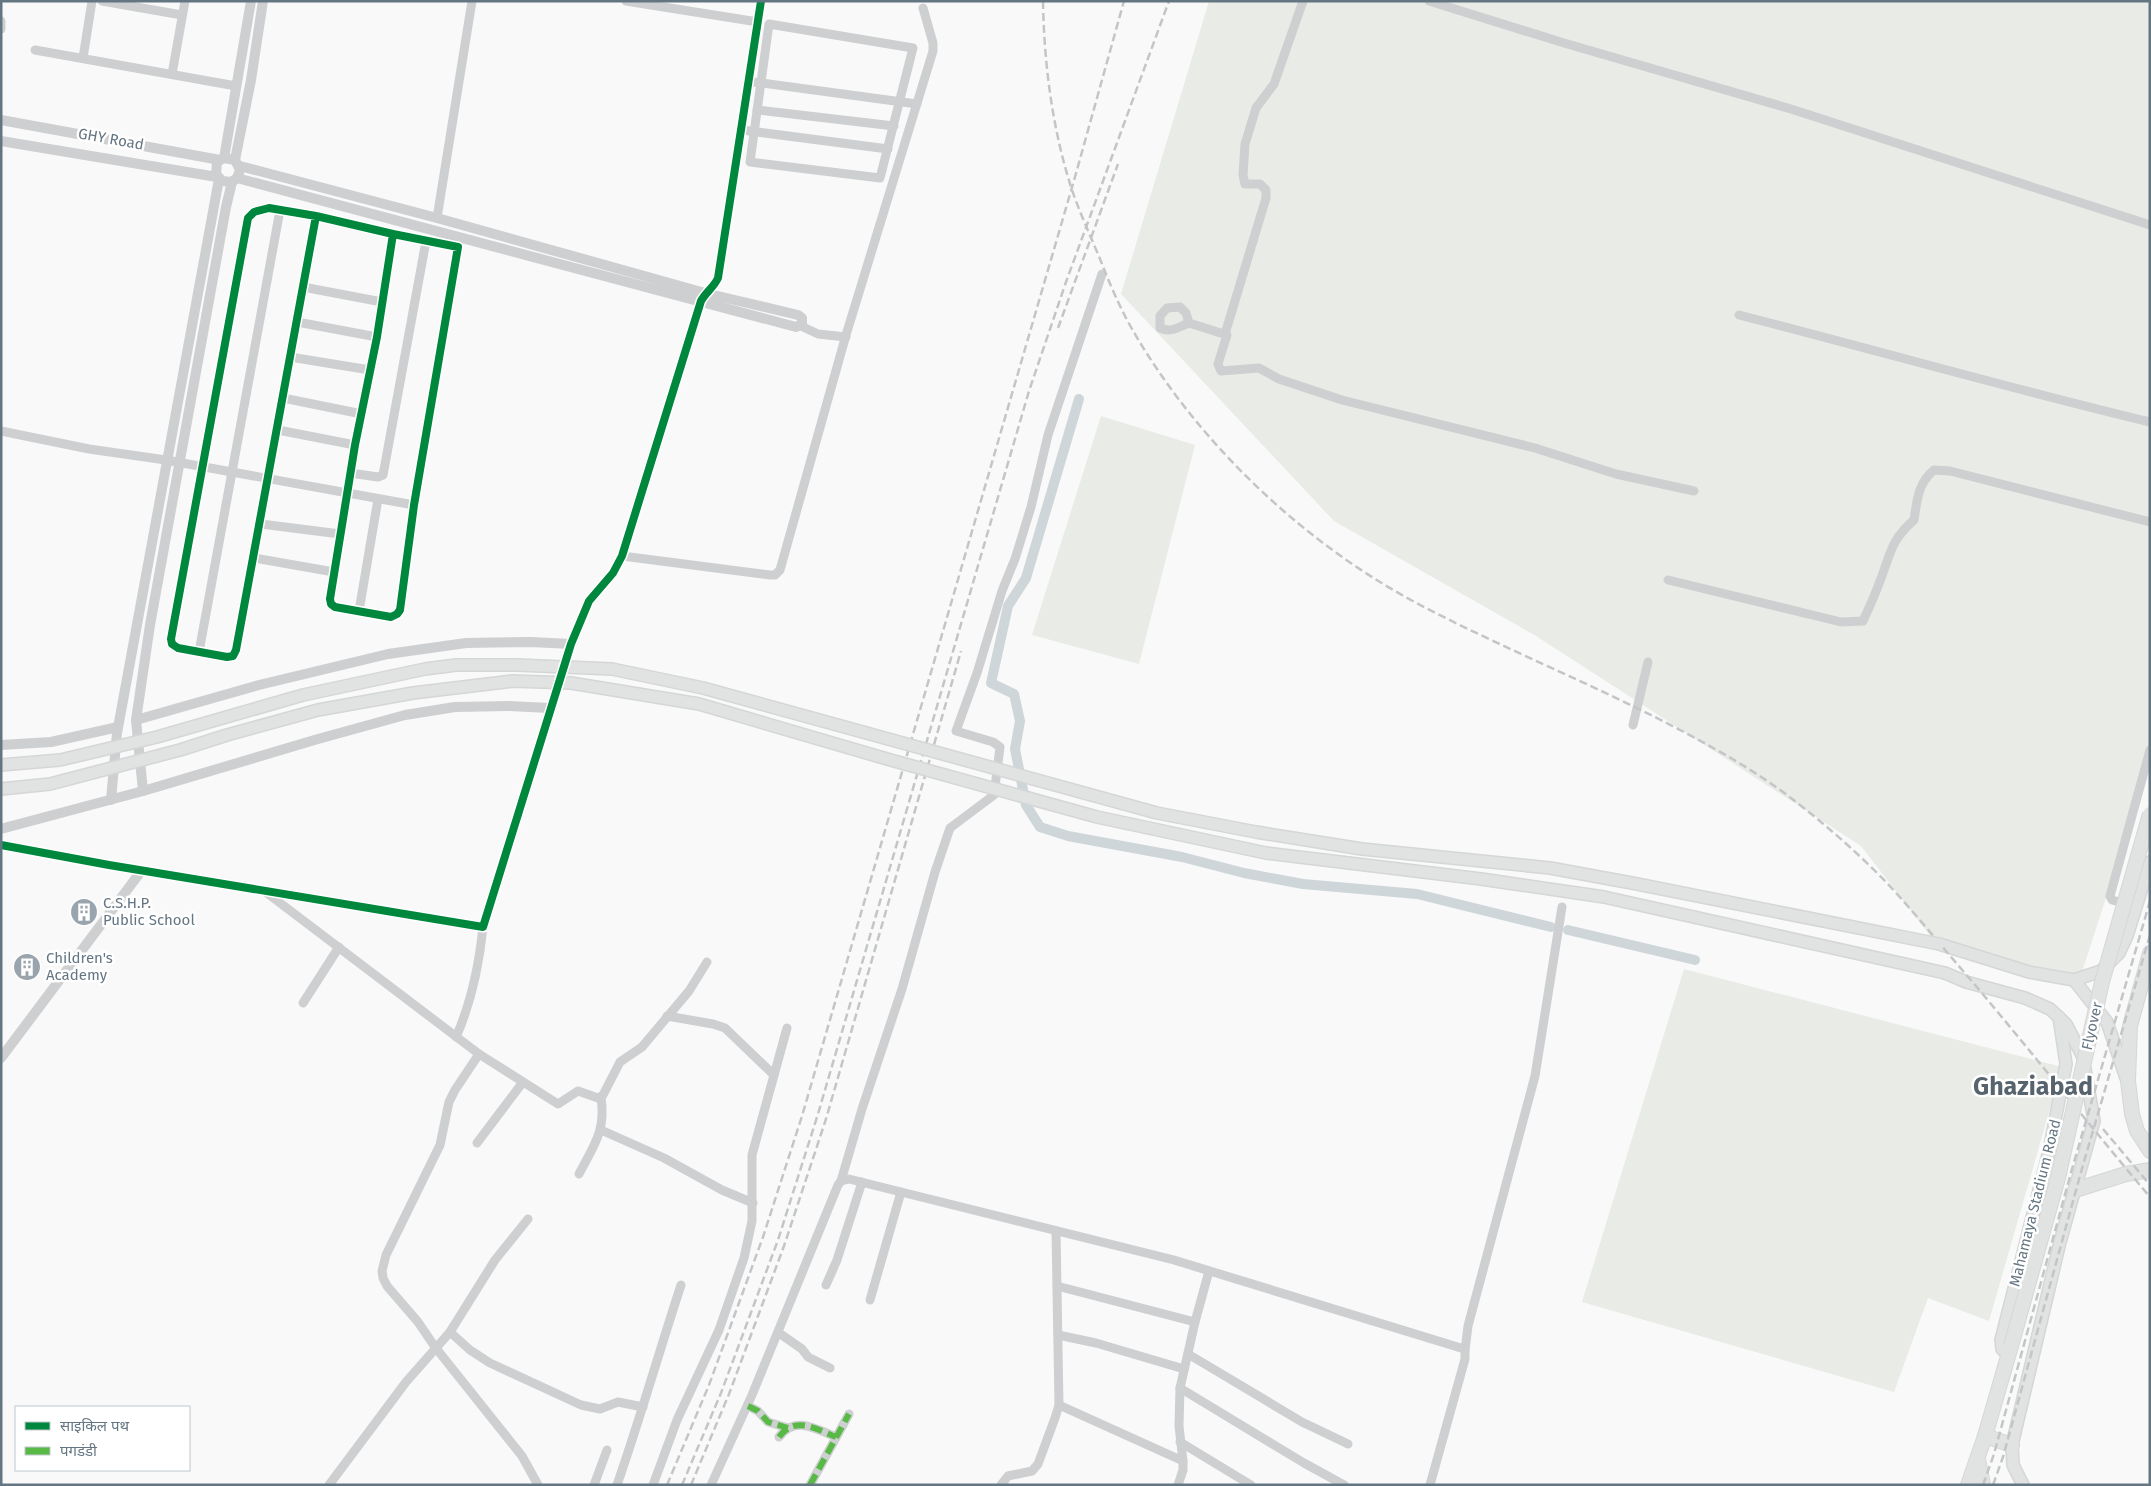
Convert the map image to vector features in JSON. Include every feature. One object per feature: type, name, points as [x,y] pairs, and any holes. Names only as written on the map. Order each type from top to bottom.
[{"type":"highway","name":"Flyover","points":[[1968,1485],[1985,1436],[2058,1178],[2102,982],[2150,814]]},
{"type":"highway","points":[[2150,953],[2130,1026],[2128,1081],[2136,1131],[2150,1151]]},
{"type":"highway","points":[[2074,1190],[2126,1174],[2150,1170]]},
{"type":"highway","points":[[1985,1436],[2012,1445]]},
{"type":"highway","points":[[1977,1457],[1983,1485]]},
{"type":"main road","points":[[1,765],[60,760],[157,737],[303,695],[424,670],[456,666],[517,665],[612,669],[703,688],[1157,813],[1256,832],[1362,849],[1559,870],[1939,944],[2029,972],[2074,980],[2101,971],[2119,952],[2133,921],[2150,862]]},
{"type":"main road","points":[[1,789],[50,784],[180,750],[227,734],[318,710],[413,693],[504,682],[571,683],[699,704],[887,759],[1097,817],[1266,853],[1481,879],[1604,897],[1945,972],[1966,982],[2025,998],[2050,1009],[2066,1024],[2083,1057],[2094,1121],[2060,1242],[2012,1445],[2013,1464],[2023,1485]]},
{"type":"main road","points":[[2074,980],[2107,1022],[2128,1081]]},
{"type":"main road","name":"Mahamaya Stadium Road","points":[[2010,1350],[2002,1349],[2001,1340],[2049,1151],[2066,1064],[2059,1017]]},
{"type":"street","points":[[83,58],[92,1]]},
{"type":"street","points":[[102,1],[182,16]]},
{"type":"street","points":[[172,74],[185,1]]},
{"type":"street","points":[[111,800],[118,727],[218,178],[215,170],[222,159],[250,1]]},
{"type":"street","points":[[143,791],[136,720],[150,625],[179,462],[238,163],[264,1]]},
{"type":"street","points":[[437,218],[472,1]]},
{"type":"street","points":[[626,1],[758,22]]},
{"type":"street","points":[[456,1037],[476,980],[483,927],[571,644],[589,601],[613,573],[622,556],[703,297],[716,283],[742,130],[754,82],[769,24],[914,48],[880,178],[750,162],[757,110],[754,82],[761,1]]},
{"type":"street","points":[[1302,1],[1274,84],[1256,108],[1246,144],[1243,175],[1245,184],[1260,184],[1266,190],[1266,198],[1225,334],[1227,335],[1218,364],[1221,370],[1259,368],[1279,379],[1342,400],[1535,448],[1616,474],[1694,491]]},
{"type":"street","points":[[1429,1],[1564,43],[1791,109],[2150,225]]},
{"type":"street","points":[[622,556],[770,575],[778,572],[846,337],[934,47],[923,8]]},
{"type":"street","points":[[1,21],[1,29]]},
{"type":"street","points":[[35,50],[236,86]]},
{"type":"street","points":[[754,82],[917,104]]},
{"type":"street","points":[[757,110],[894,126]]},
{"type":"street","name":"GHY Road","points":[[1,120],[222,159]]},
{"type":"street","points":[[742,130],[888,147],[902,152]]},
{"type":"street","name":"GHY Road","points":[[1,141],[218,178]]},
{"type":"street","points":[[222,159],[437,218],[703,297]]},
{"type":"street","points":[[218,178],[225,182],[234,180],[703,297],[798,315],[802,318],[801,326],[818,334],[846,337]]},
{"type":"street","points":[[316,216],[278,430],[235,653],[230,657],[174,646],[171,639],[248,218],[254,212],[269,208],[316,216],[458,247],[414,505],[400,610],[391,617],[331,604],[330,599],[355,445],[377,337],[393,234]]},
{"type":"street","points":[[199,652],[280,210]]},
{"type":"street","points":[[350,473],[378,477],[384,475],[426,241]]},
{"type":"street","points":[[711,1485],[748,1406],[841,1180],[950,828],[994,794],[1000,747],[993,742],[956,731],[977,674],[1002,591],[1015,559],[1031,507],[1048,435],[1102,274]]},
{"type":"street","points":[[303,286],[382,302]]},
{"type":"street","points":[[1738,315],[1896,355],[2053,399],[2150,422]]},
{"type":"street","points":[[297,322],[377,337]]},
{"type":"street","points":[[1189,323],[1225,334]]},
{"type":"street","points":[[290,357],[370,370]]},
{"type":"street","points":[[283,398],[362,414]]},
{"type":"street","points":[[278,430],[355,445]]},
{"type":"street","points":[[1,431],[89,449],[179,462],[414,505]]},
{"type":"street","points":[[1668,580],[1831,620],[1841,622],[1863,621],[1881,580],[1890,548],[1901,532],[1914,520],[1917,498],[1924,478],[1934,470],[1950,471],[2150,522]]},
{"type":"street","points":[[359,611],[378,499]]},
{"type":"street","points":[[260,524],[340,534]]},
{"type":"street","points":[[254,558],[334,572]]},
{"type":"street","points":[[136,720],[258,685],[388,654],[466,643],[531,642],[571,644]]},
{"type":"street","points":[[1633,725],[1648,662]]},
{"type":"street","points":[[1,829],[143,791],[318,738],[405,715],[455,706],[550,708]]},
{"type":"street","points":[[1,745],[51,742],[118,727]]},
{"type":"street","points":[[2137,906],[2112,900],[2110,896],[2150,750]]},
{"type":"street","points":[[1,845],[483,927]]},
{"type":"street","points":[[1,1058],[142,870]]},
{"type":"street","points":[[263,890],[479,1054],[558,1104],[578,1091],[598,1098],[601,1097]]},
{"type":"street","points":[[1430,1485],[1465,1359],[1471,1316],[1535,1076],[1562,907]]},
{"type":"street","points":[[302,1003],[339,947]]},
{"type":"street","points":[[579,1174],[601,1130],[603,1116],[601,1097],[620,1062],[642,1047],[689,991],[707,962]]},
{"type":"street","points":[[667,1016],[725,1028],[774,1075]]},
{"type":"street","points":[[653,1485],[677,1420],[719,1330],[750,1236],[754,1204],[752,1155],[787,1028]]},
{"type":"street","points":[[479,1054],[449,1102],[440,1145],[383,1263],[383,1278],[387,1286],[418,1322],[435,1347],[522,1456],[538,1485]]},
{"type":"street","points":[[477,1143],[523,1082]]},
{"type":"street","points":[[601,1130],[664,1158],[722,1190],[754,1204]]},
{"type":"street","points":[[841,1180],[849,1179],[862,1182],[1174,1260],[1465,1350]]},
{"type":"street","points":[[826,1285],[837,1260],[862,1182]]},
{"type":"street","points":[[870,1300],[901,1192]]},
{"type":"street","points":[[329,1485],[406,1382],[450,1332],[492,1266],[528,1219]]},
{"type":"street","points":[[1001,1485],[1008,1476],[1032,1471],[1056,1418],[1059,1405],[1056,1231]]},
{"type":"street","points":[[1178,1485],[1183,1470],[1180,1442],[1180,1388],[1209,1271]]},
{"type":"street","points":[[617,1485],[680,1285]]},
{"type":"street","points":[[1058,1286],[1195,1322]]},
{"type":"street","points":[[450,1332],[470,1350],[490,1364],[581,1405],[600,1409],[618,1402],[643,1407]]},
{"type":"street","points":[[779,1333],[802,1349],[808,1357],[830,1368]]},
{"type":"street","points":[[1058,1335],[1142,1356],[1184,1369]]},
{"type":"street","points":[[1188,1354],[1302,1422],[1348,1444]]},
{"type":"street","points":[[1180,1388],[1344,1485]]},
{"type":"street","points":[[1059,1405],[1183,1461]]},
{"type":"street","points":[[748,1406],[758,1411],[768,1422],[788,1428]]},
{"type":"street","points":[[810,1485],[848,1414]]},
{"type":"street","points":[[779,1437],[788,1428],[802,1424],[836,1437]]},
{"type":"street","points":[[1180,1442],[1251,1485]]},
{"type":"street","points":[[594,1485],[607,1450]]},
{"type":"shaded area","points":[[1209,1],[2150,1],[2150,762],[2081,975],[1942,951],[1861,846],[1536,636],[1334,521],[1121,294]]},
{"type":"shaded area","points":[[1101,416],[1195,445],[1139,664],[1032,635]]},
{"type":"shaded area","points":[[1684,969],[2062,1067],[1989,1321],[1928,1298],[1894,1392],[1582,1302]]},
{"type":"waterway","points":[[1079,399],[1026,578],[1008,606],[991,683],[1014,694],[1020,721],[1015,749],[1026,805],[1040,827],[1068,836],[1182,857],[1244,873],[1303,884],[1417,894],[1551,927]]},
{"type":"waterway","points":[[1568,930],[1695,960]]},
{"type":"railway","points":[[1043,1],[1047,71],[1054,118],[1064,164],[1081,214],[1132,329],[1159,372],[1189,413],[1223,452],[1259,489],[1298,523],[1339,555],[1382,583],[1457,624],[1617,698],[1693,737],[1758,775],[1810,813],[1886,882],[1993,1006],[2150,1197]]},
{"type":"railway","points":[[667,1485],[709,1385],[763,1237],[802,1116],[1075,177],[1124,1]]},
{"type":"railway","points":[[682,1485],[721,1393],[778,1240],[818,1114],[1029,391],[1066,282],[1169,1]]},
{"type":"railway","points":[[1058,328],[1118,164]]},
{"type":"railway","points":[[691,1485],[729,1394],[784,1246],[826,1119],[961,651]]},
{"type":"railway","points":[[1983,1485],[1994,1454],[2072,1169],[2150,901]]},
{"type":"railway","points":[[1993,1485],[2003,1457],[2081,1172],[2150,935]]},
{"type":"railway","points":[[2103,1129],[2150,1185]]},
{"type":"marked path","points":[[748,1406],[758,1411],[768,1422],[788,1428]]},
{"type":"marked path","points":[[810,1485],[849,1414]]},
{"type":"marked path","points":[[779,1437],[785,1430],[799,1425],[836,1437]]},
{"type":"cycle path","points":[[1,845],[109,865],[483,927],[571,644],[589,601],[613,573],[622,556],[701,301],[718,278],[761,1]]},
{"type":"cycle path","points":[[316,216],[236,650],[233,656],[227,657],[178,648],[172,644],[171,639],[248,218],[254,212],[269,208],[316,216],[393,234],[377,337],[355,445],[330,599],[331,604],[335,607],[391,617],[400,610],[414,505],[458,247],[393,234]]},
{"type":"place","name":"C.S.H.P. Public School","points":[[84,912]]},
{"type":"place","name":"Children's Academy","points":[[27,967]]},
{"type":"district","name":"Ghaziabad","points":[[2033,1087]]}]
